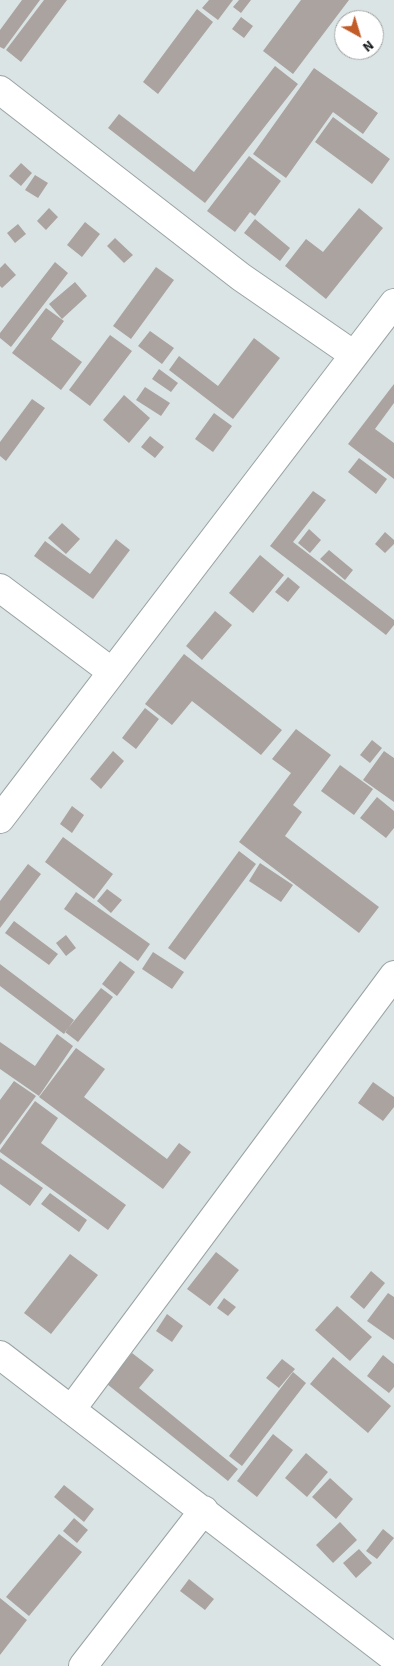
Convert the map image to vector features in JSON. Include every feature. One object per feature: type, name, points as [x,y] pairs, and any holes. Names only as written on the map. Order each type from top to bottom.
[{"type":"street","points":[[0,90],[241,276],[354,355]]},
{"type":"street","points":[[0,819],[394,304]]},
{"type":"street","points":[[0,588],[112,672]]},
{"type":"street","points":[[71,1410],[394,975]]},
{"type":"street","points":[[0,1355],[204,1510],[389,1645]]},
{"type":"street","points":[[83,1666],[204,1510]]},
{"type":"building","points":[[22,0],[40,0],[4,49],[0,47],[0,30]]},
{"type":"building","points":[[44,0],[67,0],[21,62],[6,50]]},
{"type":"building","points":[[209,0],[233,0],[218,20],[202,8]]},
{"type":"building","points":[[239,0],[251,0],[241,13],[233,7]]},
{"type":"building","points":[[301,0],[349,0],[341,10],[334,10],[334,20],[293,74],[263,51]]},
{"type":"building","points":[[197,9],[213,22],[158,94],[143,82]]},
{"type":"building","points":[[241,17],[253,26],[244,38],[232,29]]},
{"type":"building","points":[[275,66],[298,84],[205,203],[108,128],[119,114],[194,172]]},
{"type":"building","points":[[314,68],[378,113],[363,134],[333,112],[286,178],[253,154]]},
{"type":"building","points":[[333,117],[390,159],[372,184],[315,142]]},
{"type":"building","points":[[249,156],[281,181],[255,216],[250,212],[235,232],[207,211]]},
{"type":"building","points":[[21,163],[32,173],[21,186],[9,176]]},
{"type":"building","points":[[35,175],[48,183],[38,198],[25,190]]},
{"type":"building","points":[[49,208],[58,217],[46,230],[37,221]]},
{"type":"building","points":[[359,208],[383,228],[326,299],[285,266],[306,239],[323,252]]},
{"type":"building","points":[[255,219],[290,248],[280,261],[244,233]]},
{"type":"building","points":[[85,222],[100,234],[82,257],[67,245]]},
{"type":"building","points":[[18,224],[26,234],[15,243],[7,233]]},
{"type":"building","points":[[115,238],[133,255],[124,263],[107,246]]},
{"type":"building","points":[[55,262],[68,273],[11,347],[0,338],[0,333]]},
{"type":"building","points":[[5,263],[16,275],[2,288],[0,286],[0,268]]},
{"type":"building","points":[[156,267],[174,280],[131,339],[113,326]]},
{"type":"building","points":[[75,282],[87,296],[62,319],[49,304]]},
{"type":"building","points":[[46,308],[64,321],[51,339],[82,362],[61,390],[12,353]]},
{"type":"building","points":[[150,331],[174,348],[162,364],[138,346]]},
{"type":"building","points":[[110,335],[132,351],[90,406],[69,390]]},
{"type":"building","points":[[254,338],[280,358],[233,419],[169,370],[179,356],[218,386]]},
{"type":"building","points":[[159,369],[178,383],[171,392],[152,379]]},
{"type":"building","points":[[394,384],[394,403],[375,429],[394,443],[394,479],[348,444]]},
{"type":"building","points":[[145,387],[170,403],[161,416],[136,400]]},
{"type":"building","points":[[124,395],[150,418],[129,443],[103,420]]},
{"type":"building","points":[[32,399],[45,408],[6,461],[0,456],[0,442]]},
{"type":"building","points":[[214,413],[232,426],[213,452],[195,439]]},
{"type":"building","points":[[150,436],[164,447],[155,458],[141,447]]},
{"type":"building","points":[[359,458],[387,479],[376,494],[348,472]]},
{"type":"building","points":[[313,491],[326,500],[293,542],[394,620],[394,625],[386,635],[270,546]]},
{"type":"building","points":[[62,523],[80,539],[66,554],[48,538]]},
{"type":"building","points":[[309,529],[321,540],[310,553],[298,543]]},
{"type":"building","points":[[385,532],[394,540],[394,544],[385,553],[375,544]]},
{"type":"building","points":[[116,539],[130,550],[93,599],[34,556],[45,541],[90,574]]},
{"type":"building","points":[[329,550],[353,570],[345,580],[320,559]]},
{"type":"building","points":[[260,555],[284,575],[253,613],[229,593]]},
{"type":"building","points":[[288,577],[300,587],[288,602],[275,592]]},
{"type":"building","points":[[215,611],[232,625],[202,660],[186,646]]},
{"type":"building","points":[[184,654],[282,730],[261,755],[192,701],[172,725],[145,704]]},
{"type":"building","points":[[145,708],[159,719],[136,749],[122,738]]},
{"type":"building","points":[[296,729],[331,755],[293,805],[302,812],[285,836],[379,907],[359,933],[239,842],[291,773],[272,759]]},
{"type":"building","points":[[372,740],[382,748],[370,763],[360,755]]},
{"type":"building","points":[[113,751],[124,761],[101,789],[90,779]]},
{"type":"building","points":[[384,751],[394,758],[394,802],[363,780]]},
{"type":"building","points":[[340,765],[373,789],[354,815],[321,791]]},
{"type":"building","points":[[377,797],[394,811],[394,828],[386,838],[360,818]]},
{"type":"building","points":[[72,806],[84,815],[72,833],[60,824]]},
{"type":"building","points":[[63,837],[113,874],[94,899],[45,862]]},
{"type":"building","points":[[239,851],[256,864],[185,960],[168,948]]},
{"type":"building","points":[[260,863],[293,885],[281,902],[249,881]]},
{"type":"building","points":[[28,864],[41,874],[0,928],[0,901]]},
{"type":"building","points":[[107,889],[122,900],[111,913],[97,901]]},
{"type":"building","points":[[76,892],[150,944],[138,961],[64,909]]},
{"type":"building","points":[[14,921],[58,954],[49,965],[5,933]]},
{"type":"building","points":[[66,935],[76,948],[66,956],[56,943]]},
{"type":"building","points":[[153,952],[184,972],[172,989],[142,969]]},
{"type":"building","points":[[120,961],[135,972],[117,996],[102,984]]},
{"type":"building","points":[[0,964],[74,1020],[64,1034],[0,986]]},
{"type":"building","points":[[101,988],[113,997],[78,1042],[65,1032]]},
{"type":"building","points":[[57,1034],[73,1046],[39,1096],[0,1069],[0,1042],[35,1066]]},
{"type":"building","points":[[76,1048],[105,1069],[84,1097],[167,1159],[179,1143],[191,1152],[163,1189],[39,1097]]},
{"type":"building","points":[[14,1081],[36,1096],[0,1145],[0,1100]]},
{"type":"building","points":[[373,1082],[394,1097],[394,1107],[383,1121],[358,1103]]},
{"type":"building","points":[[35,1101],[58,1118],[41,1143],[126,1205],[108,1230],[0,1152]]},
{"type":"building","points":[[0,1158],[43,1188],[30,1206],[0,1184]]},
{"type":"building","points":[[50,1193],[87,1220],[79,1232],[41,1204]]},
{"type":"building","points":[[216,1252],[239,1270],[210,1306],[187,1289]]},
{"type":"building","points":[[70,1254],[98,1275],[51,1334],[24,1313]]},
{"type":"building","points":[[371,1271],[385,1283],[364,1309],[350,1297]]},
{"type":"building","points":[[388,1293],[394,1297],[394,1340],[367,1321]]},
{"type":"building","points":[[224,1298],[236,1307],[228,1316],[217,1308]]},
{"type":"building","points":[[337,1306],[372,1337],[350,1361],[315,1330]]},
{"type":"building","points":[[167,1314],[183,1326],[172,1342],[156,1331]]},
{"type":"building","points":[[132,1353],[154,1370],[139,1388],[238,1469],[228,1481],[107,1384]]},
{"type":"building","points":[[383,1355],[394,1364],[394,1387],[389,1393],[367,1376]]},
{"type":"building","points":[[333,1357],[391,1406],[368,1433],[310,1384]]},
{"type":"building","points":[[282,1359],[295,1369],[279,1388],[266,1378]]},
{"type":"building","points":[[293,1372],[306,1383],[242,1466],[229,1456]]},
{"type":"building","points":[[273,1434],[293,1450],[257,1497],[237,1481]]},
{"type":"building","points":[[306,1453],[328,1472],[307,1497],[285,1478]]},
{"type":"building","points":[[330,1478],[353,1499],[336,1519],[312,1497]]},
{"type":"building","points":[[64,1485],[94,1509],[84,1522],[54,1497]]},
{"type":"building","points":[[74,1518],[88,1530],[77,1543],[63,1531]]},
{"type":"building","points":[[340,1522],[357,1540],[333,1563],[316,1545]]},
{"type":"building","points":[[383,1529],[394,1538],[377,1559],[366,1551]]},
{"type":"building","points":[[59,1534],[82,1552],[29,1616],[6,1597]]},
{"type":"building","points":[[359,1549],[372,1563],[356,1578],[343,1563]]},
{"type":"building","points":[[189,1579],[214,1599],[205,1610],[180,1591]]},
{"type":"building","points":[[0,1598],[27,1620],[0,1655]]}]
